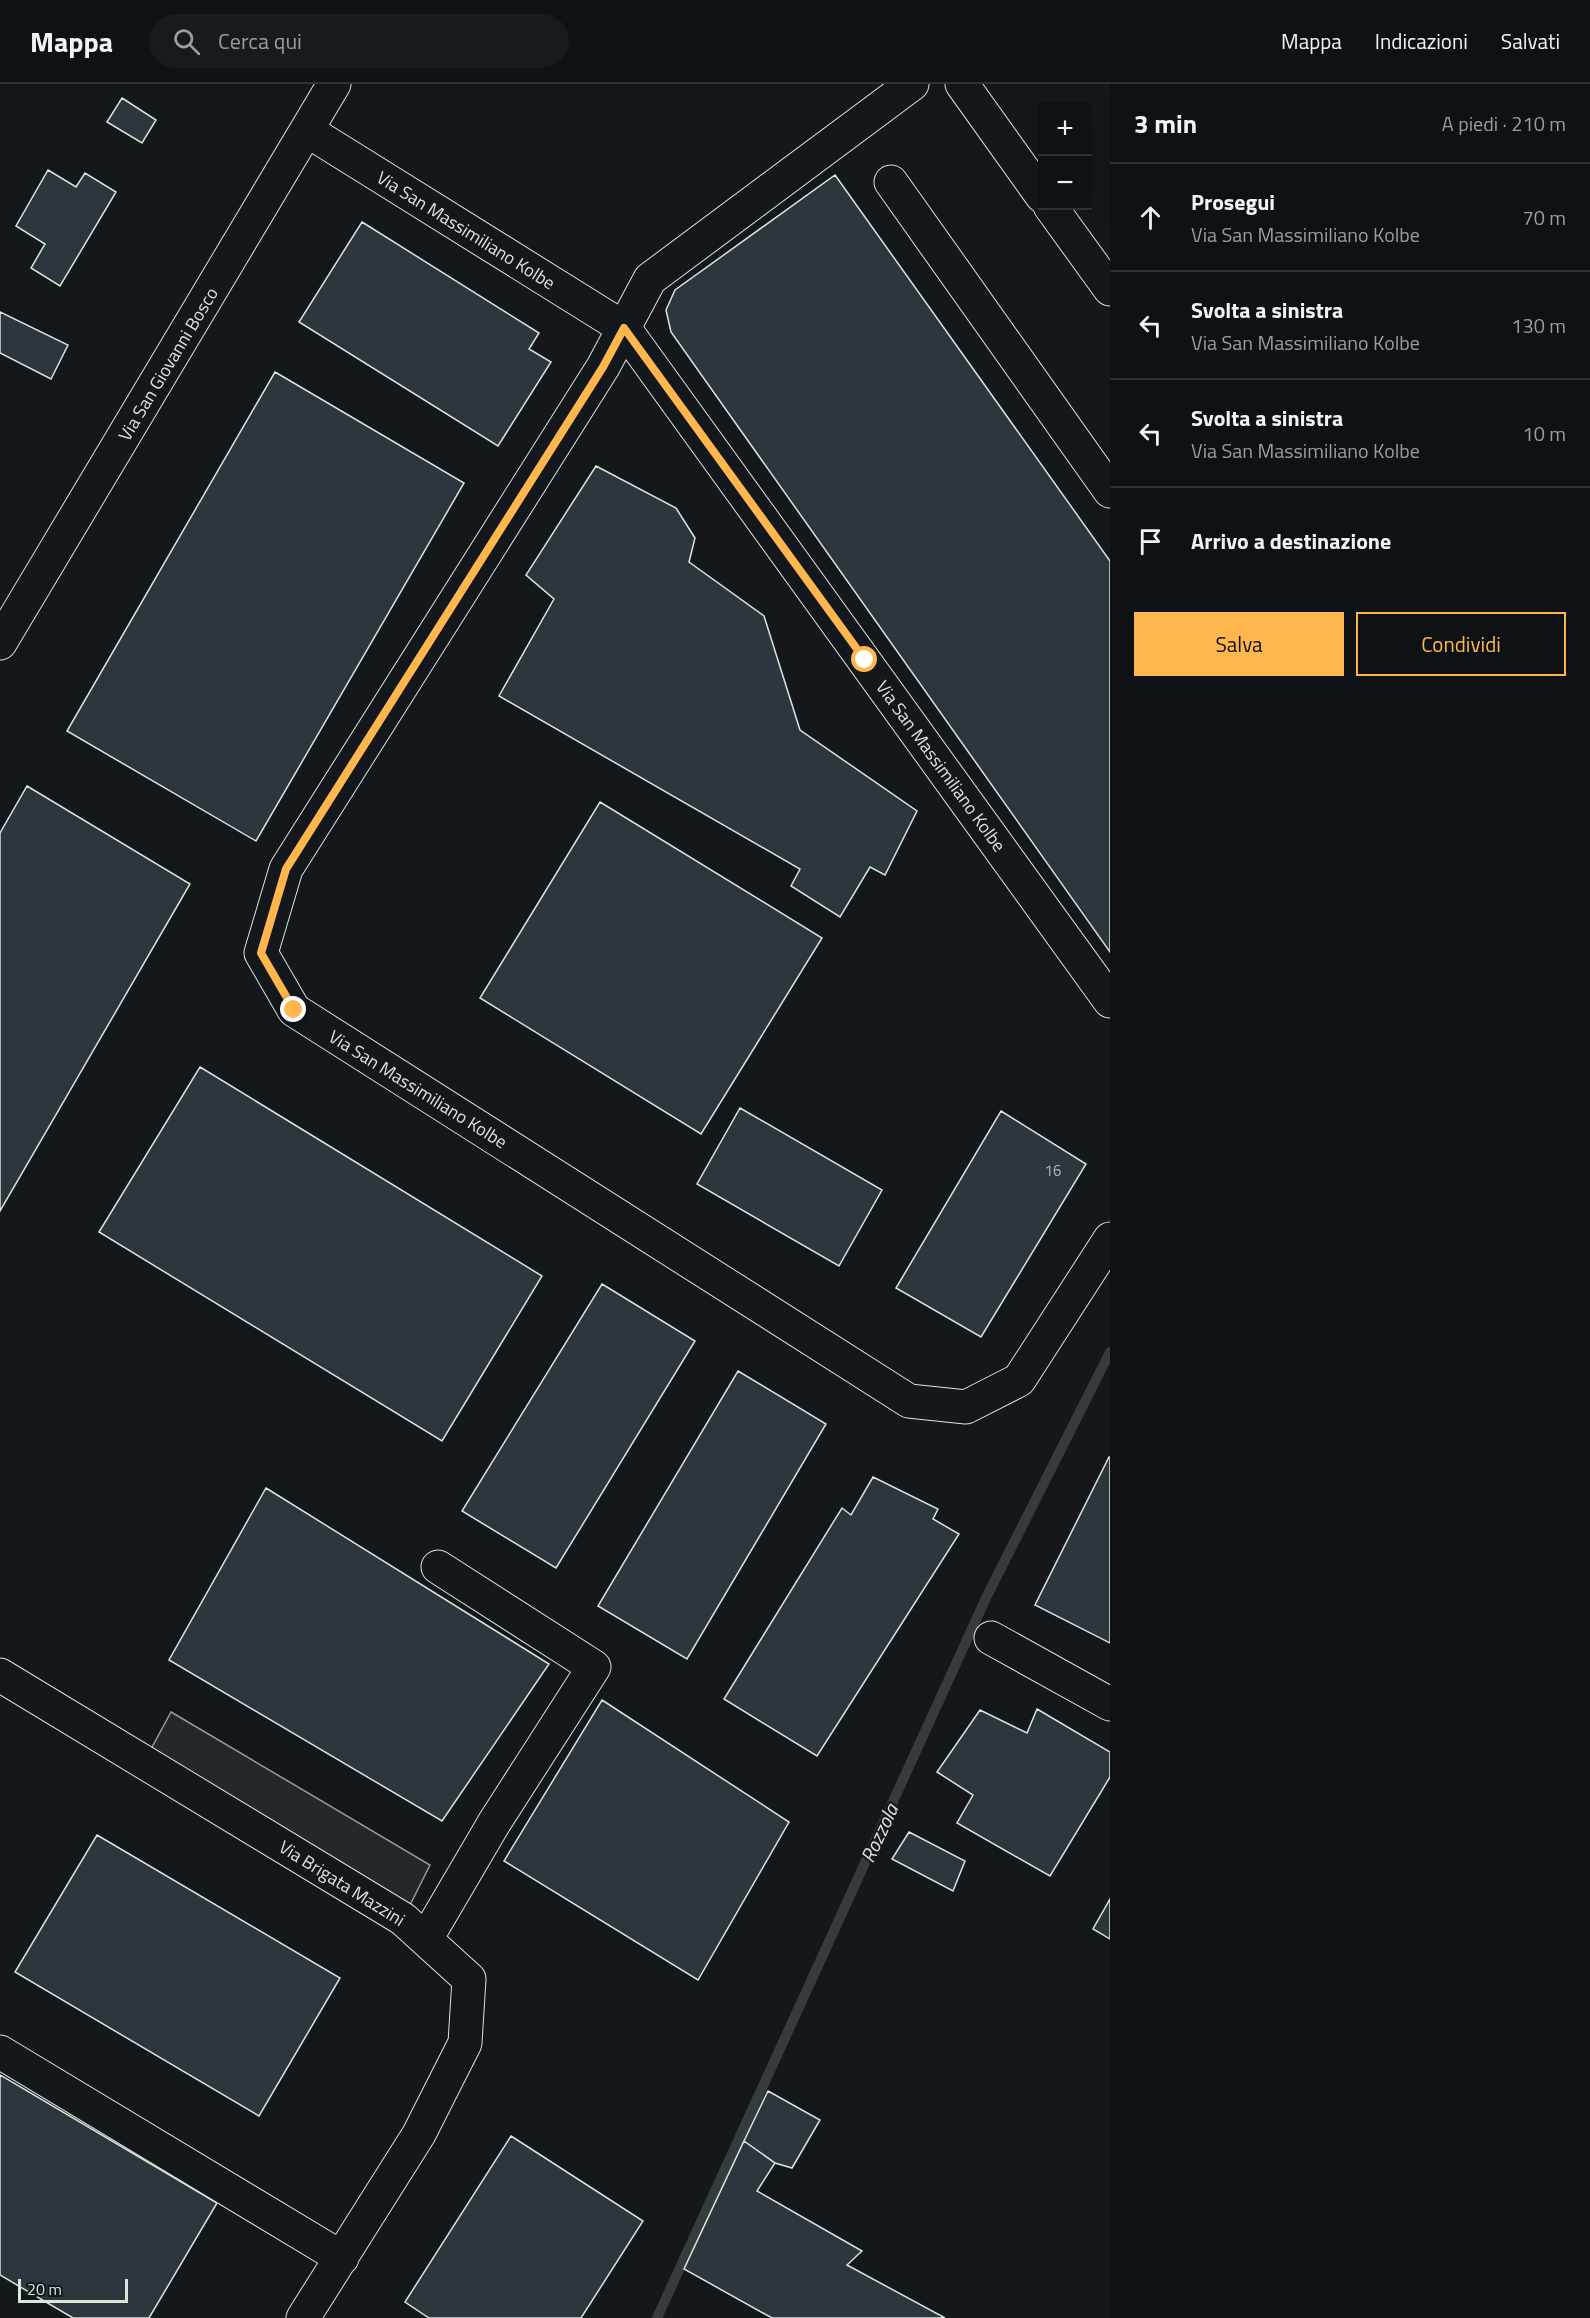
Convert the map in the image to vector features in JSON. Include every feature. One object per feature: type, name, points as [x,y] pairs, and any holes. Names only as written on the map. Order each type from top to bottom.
[{"type":"street","name":"Via San Giovanni Bosco","points":[[0,643],[334,84]]},
{"type":"street","points":[[624,328],[650,279],[912,84]]},
{"type":"street","points":[[962,84],[1038,190]]},
{"type":"street","name":"Via San Massimiliano Kolbe","points":[[308,131],[624,328],[1110,1001]]},
{"type":"street","points":[[891,182],[1110,491]]},
{"type":"street","points":[[1053,210],[1110,289]]},
{"type":"street","name":"Via San Massimiliano Kolbe","points":[[624,328],[603,367],[286,869],[261,953],[294,1010],[909,1401],[966,1407],[1019,1380],[1110,1239]]},
{"type":"street","points":[[426,1940],[494,1823],[594,1667],[438,1567]]},
{"type":"street","points":[[991,1638],[1110,1704]]},
{"type":"street","name":"Via Brigata Mazzini","points":[[0,1675],[403,1919],[469,1979],[465,2043],[419,2134],[303,2318]]},
{"type":"street","points":[[0,2052],[342,2258]]},
{"type":"shaded area","points":[[171,1712],[430,1865],[403,1919],[144,1762]]},
{"type":"building","points":[[122,98],[156,120],[142,143],[107,122]]},
{"type":"building","points":[[48,170],[76,187],[85,173],[116,192],[60,286],[31,268],[45,244],[16,226]]},
{"type":"building","points":[[835,175],[1110,561],[1110,952],[671,332],[666,310],[675,290]]},
{"type":"building","points":[[362,222],[539,333],[529,349],[551,362],[498,446],[299,322]]},
{"type":"building","points":[[0,312],[68,345],[51,379],[0,353]]},
{"type":"building","points":[[275,372],[464,483],[256,841],[67,731]]},
{"type":"building","points":[[596,466],[676,508],[695,538],[689,562],[764,616],[800,730],[917,811],[885,875],[870,867],[840,917],[791,886],[800,869],[499,696],[554,599],[526,575]]},
{"type":"building","points":[[27,786],[190,884],[0,1211],[0,833]]},
{"type":"building","points":[[600,802],[822,938],[701,1134],[480,998]]},
{"type":"building","points":[[200,1067],[542,1276],[442,1441],[99,1232]]},
{"type":"building","points":[[740,1108],[882,1190],[839,1266],[697,1184]]},
{"type":"building","points":[[1001,1111],[1086,1164],[981,1337],[896,1288]]},
{"type":"building","points":[[602,1284],[695,1341],[556,1568],[462,1511]]},
{"type":"building","points":[[738,1371],[826,1424],[687,1659],[598,1606]]},
{"type":"building","points":[[1110,1458],[1110,1643],[1035,1605]]},
{"type":"building","points":[[873,1477],[938,1509],[933,1519],[959,1534],[817,1756],[724,1699],[842,1508],[851,1515]]},
{"type":"building","points":[[266,1488],[549,1664],[442,1821],[169,1660]]},
{"type":"building","points":[[602,1700],[789,1822],[698,1980],[504,1861]]},
{"type":"building","points":[[1037,1709],[1110,1752],[1110,1777],[1050,1876],[957,1823],[973,1795],[937,1772],[980,1710],[1027,1733]]},
{"type":"building","points":[[909,1832],[965,1861],[953,1891],[892,1859]]},
{"type":"building","points":[[97,1835],[340,1978],[259,2116],[15,1972]]},
{"type":"building","points":[[1110,1899],[1110,1939],[1093,1929]]},
{"type":"building","points":[[0,2075],[217,2203],[149,2318],[73,2318],[0,2275]]},
{"type":"building","points":[[768,2091],[820,2120],[792,2168],[775,2163],[744,2141]]},
{"type":"building","points":[[511,2136],[643,2221],[581,2318],[429,2318],[405,2302]]},
{"type":"building","points":[[744,2141],[775,2163],[757,2191],[862,2251],[847,2265],[945,2318],[772,2318],[684,2269]]},
{"type":"waterway","name":"Rozzola","points":[[657,2318],[986,1598],[1110,1352]]},
{"type":"route","points":[[294,1010],[261,953],[286,869],[603,367],[624,328],[865,660]]}]
